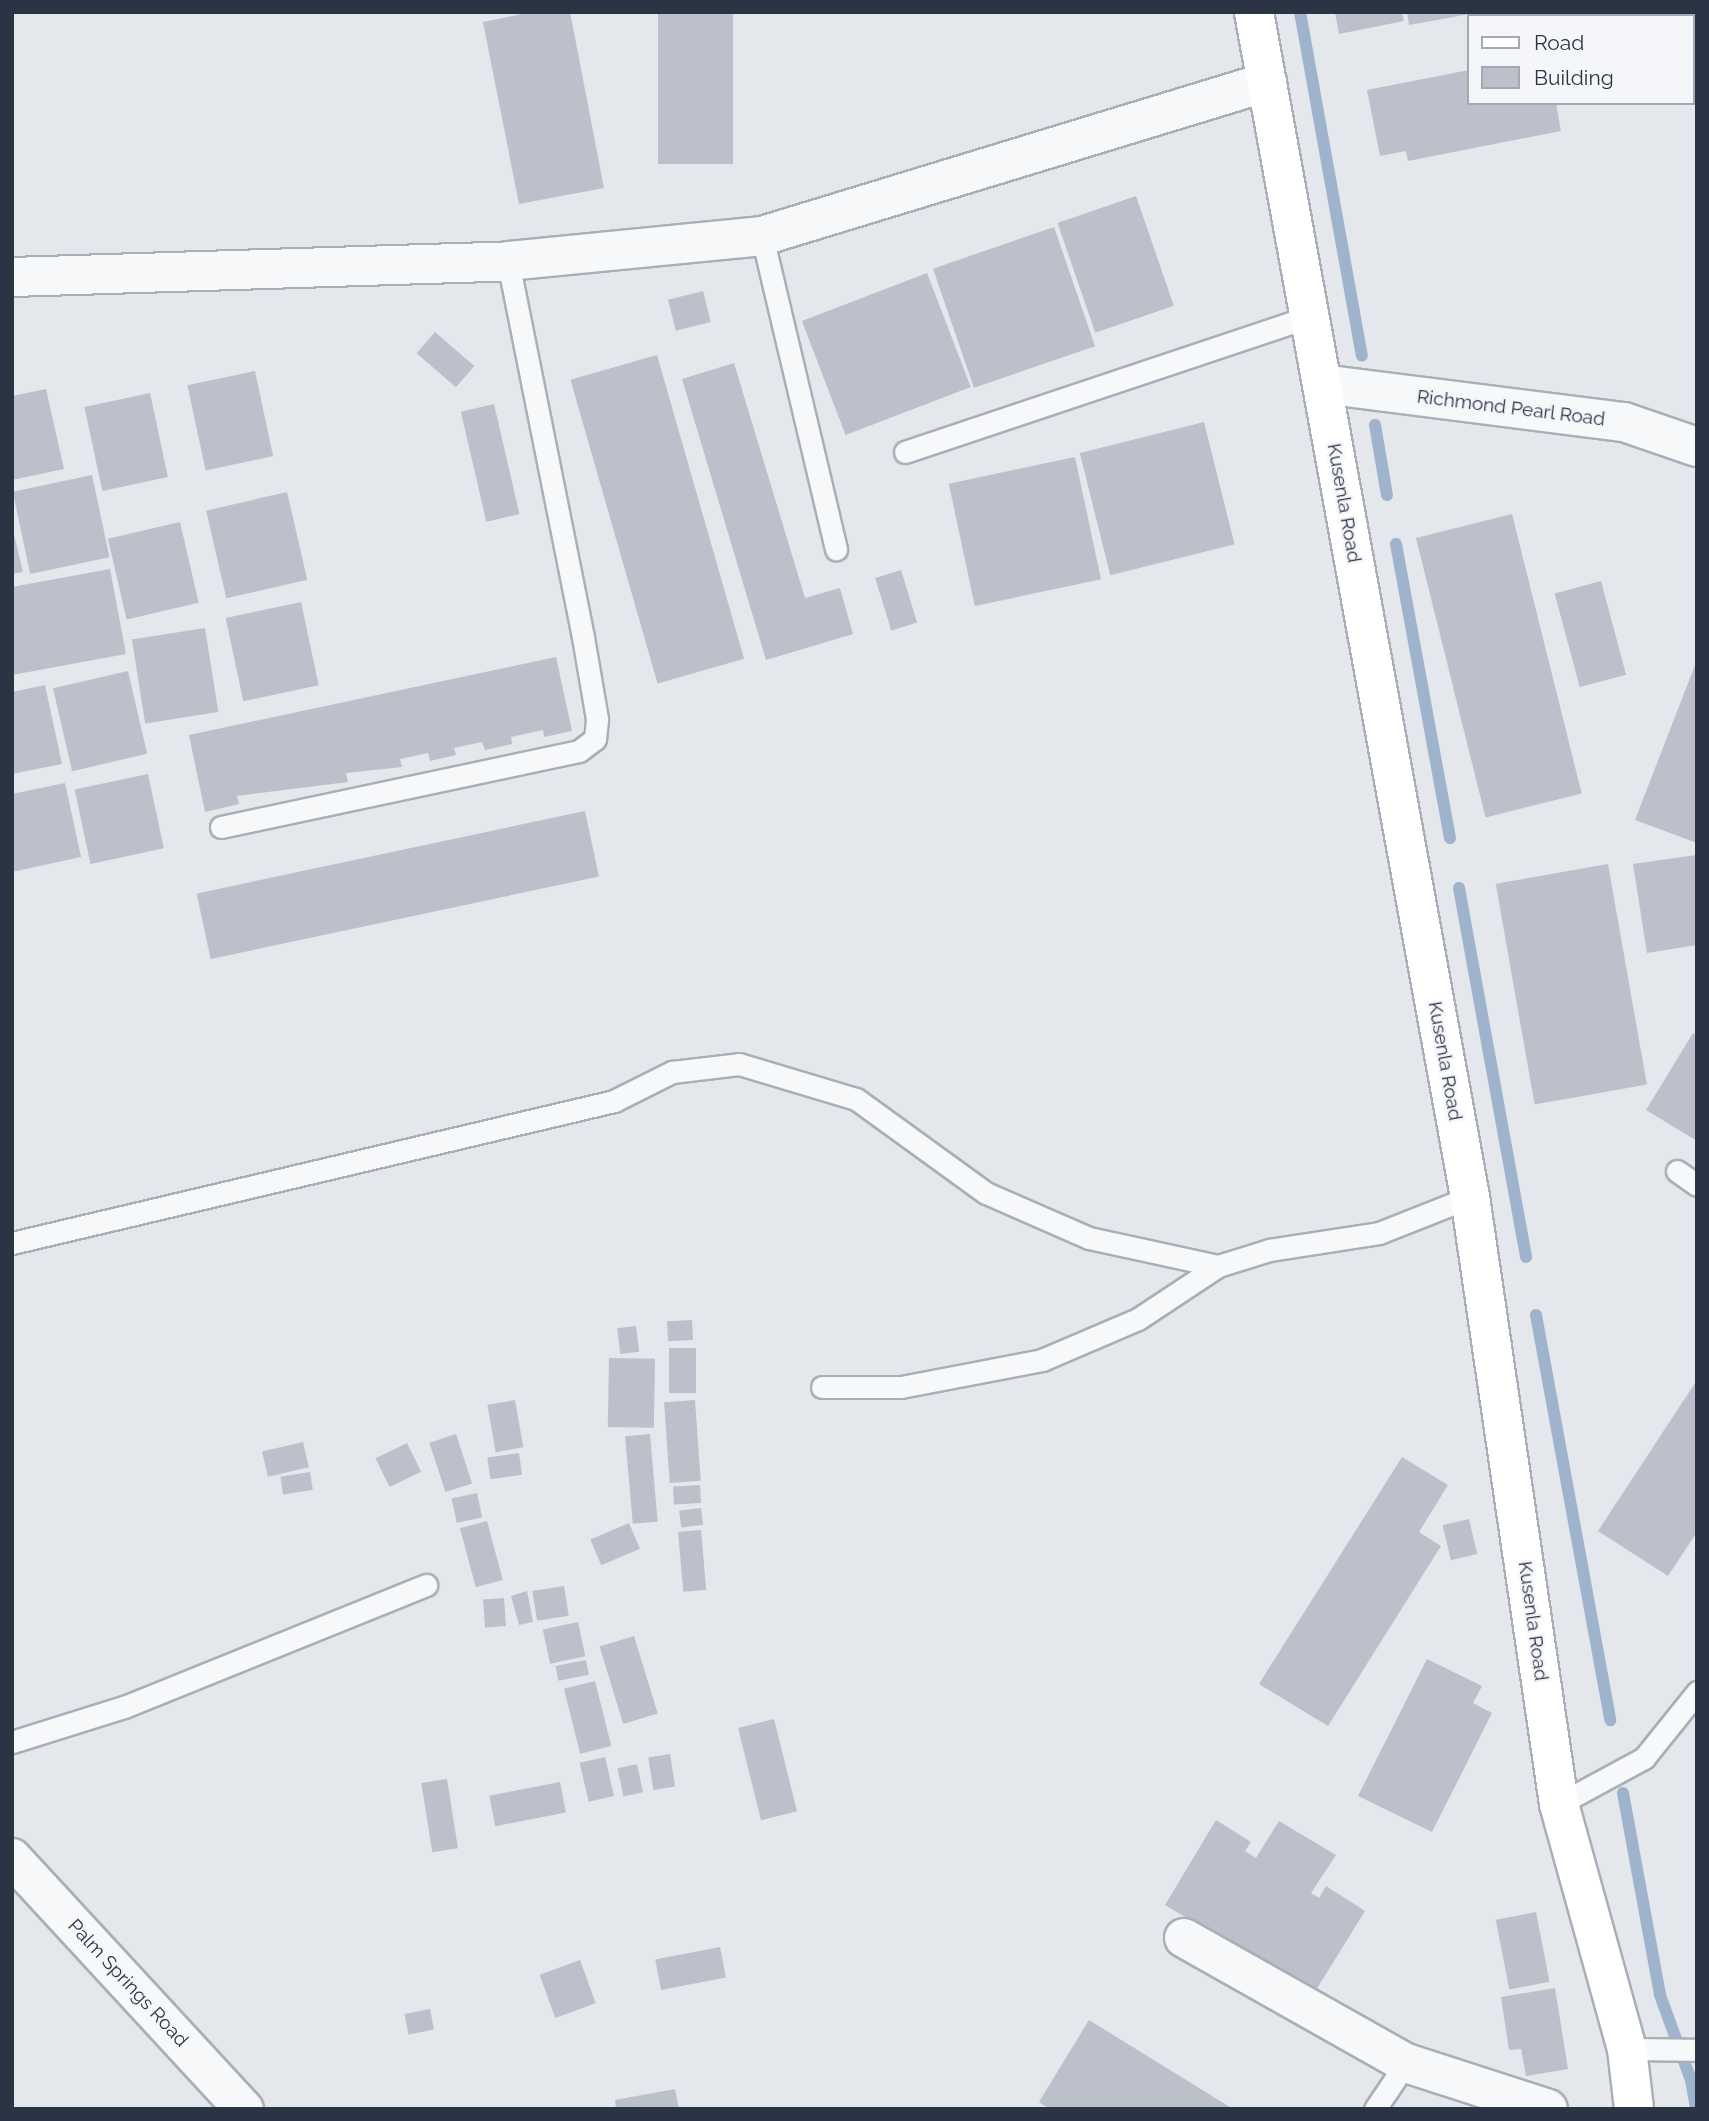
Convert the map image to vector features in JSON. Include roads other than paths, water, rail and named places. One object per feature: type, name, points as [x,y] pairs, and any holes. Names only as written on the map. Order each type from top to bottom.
[{"type":"main road","name":"Kusenla Road","points":[[1254,12],[1470,1196],[1559,1804],[1645,2049],[1634,2109]]},
{"type":"street","points":[[12,277],[508,261],[762,236],[1266,82]]},
{"type":"street","name":"Richmond Pearl Road","points":[[1322,384],[1624,422],[1697,447]]},
{"type":"street","name":"Palm Springs Road","points":[[12,1858],[244,2109]]},
{"type":"street","points":[[1184,1938],[1406,2063],[1548,2109]]},
{"type":"lane","points":[[762,236],[836,549]]},
{"type":"lane","points":[[221,827],[579,751],[595,739],[597,719],[583,637],[508,261]]},
{"type":"lane","points":[[905,452],[1309,317]]},
{"type":"lane","points":[[12,1243],[614,1101],[671,1072],[739,1064],[856,1099],[986,1194],[1089,1238],[1218,1266]]},
{"type":"lane","points":[[1677,1171],[1697,1185]]},
{"type":"lane","points":[[822,1387],[901,1387],[1042,1360],[1138,1319],[1218,1266],[1269,1251],[1380,1233],[1470,1196]]},
{"type":"lane","points":[[12,1742],[124,1707],[426,1585]]},
{"type":"lane","points":[[1559,1804],[1644,1758],[1697,1692]]},
{"type":"lane","points":[[1645,2049],[1697,2050]]},
{"type":"lane","points":[[1375,2109],[1406,2063]]},
{"type":"waterway","points":[[1300,12],[1362,355]]},
{"type":"waterway","points":[[1375,425],[1387,495]]},
{"type":"waterway","points":[[1396,544],[1450,838]]},
{"type":"waterway","points":[[1459,888],[1526,1257]]},
{"type":"waterway","points":[[1536,1315],[1610,1720]]},
{"type":"waterway","points":[[1623,1793],[1660,1995],[1691,2080],[1696,2109]]}]
